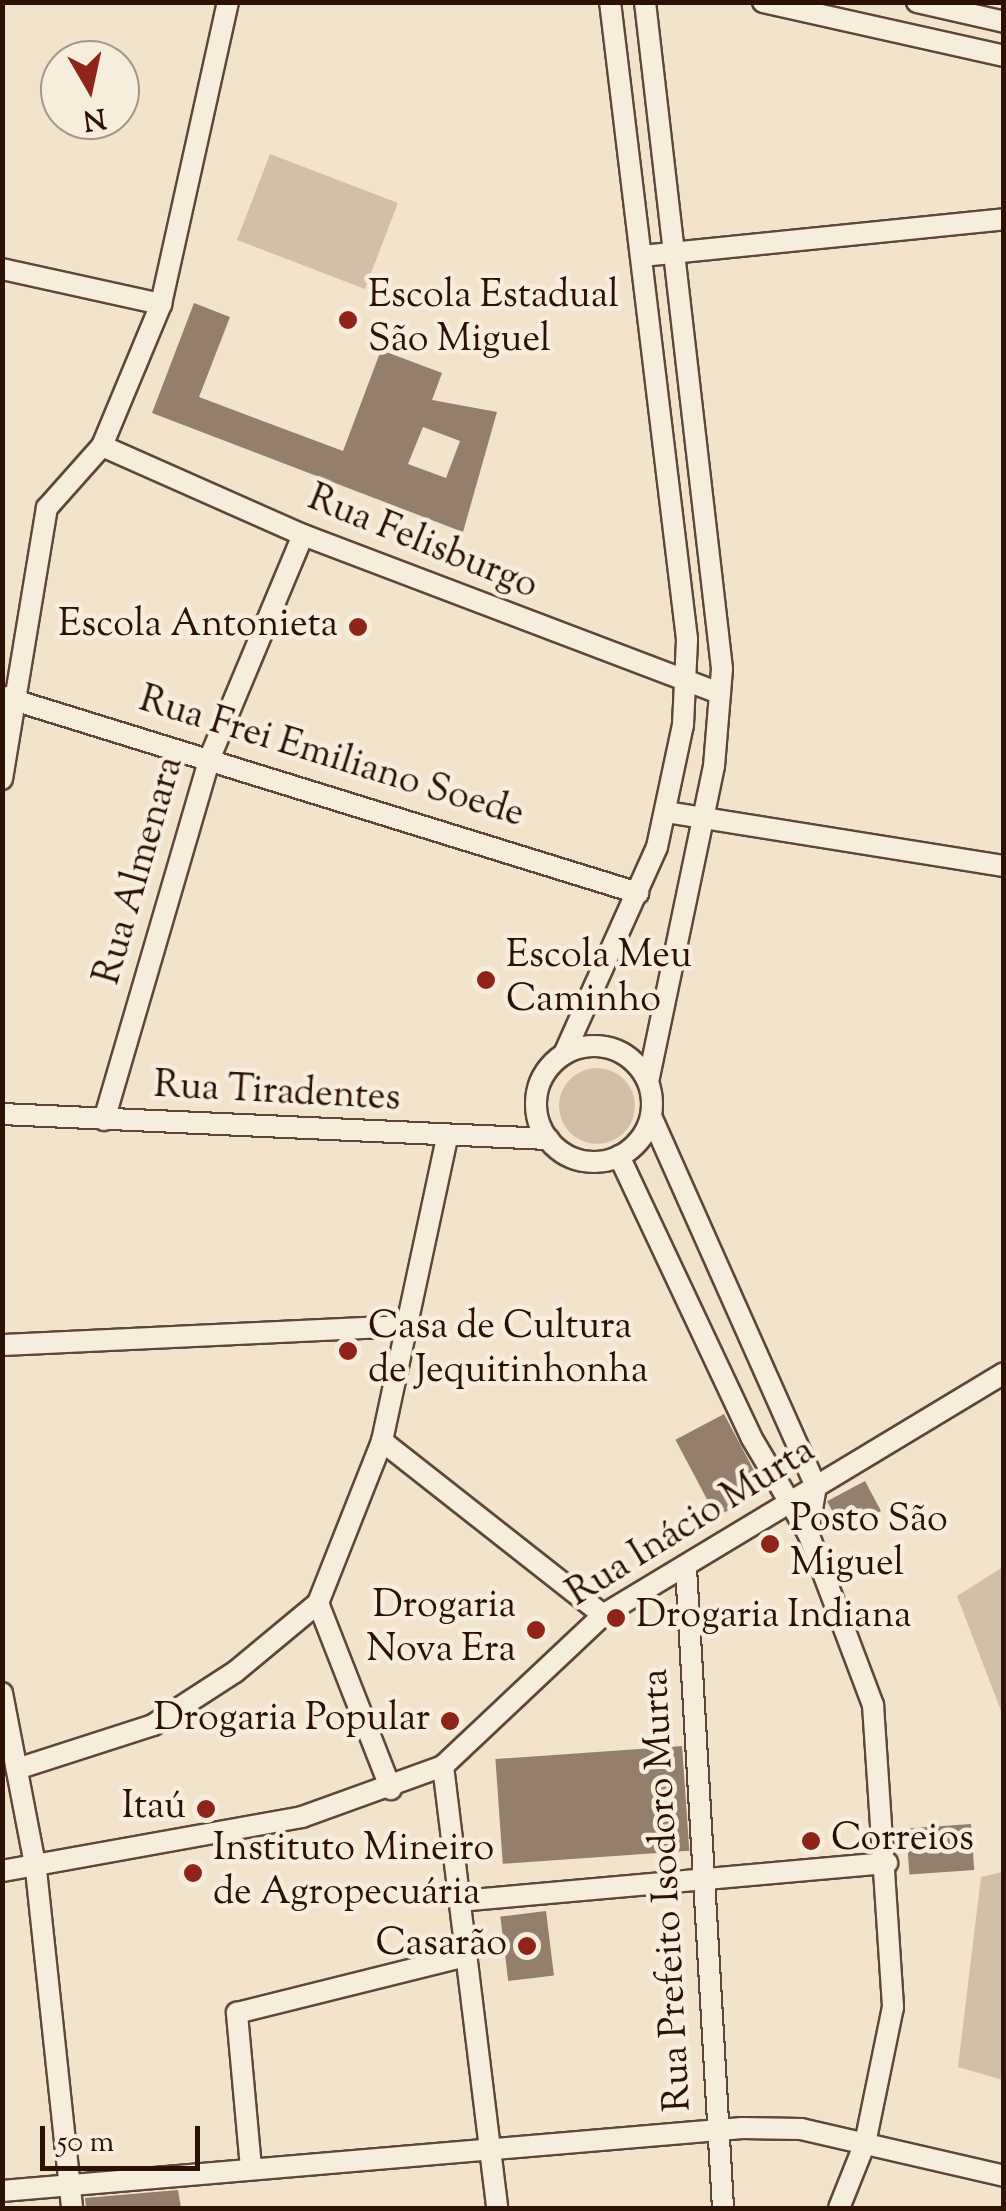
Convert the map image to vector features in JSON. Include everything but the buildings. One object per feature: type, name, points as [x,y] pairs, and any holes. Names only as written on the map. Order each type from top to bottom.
[{"type":"street","points":[[2,778],[8,698],[47,508],[102,446],[160,304],[228,2]]},
{"type":"street","points":[[610,2],[684,584],[685,686],[666,812],[638,893],[564,1054],[536,1103],[548,1139],[580,1160],[619,1156],[651,1116]]},
{"type":"street","points":[[644,2],[678,252],[720,617],[720,693],[702,818],[648,1082],[651,1116],[816,1486],[808,1533]]},
{"type":"street","points":[[763,2],[1004,56]]},
{"type":"street","points":[[901,32],[908,2]]},
{"type":"street","points":[[917,2],[1004,22]]},
{"type":"street","points":[[642,256],[1004,219]]},
{"type":"street","points":[[2,269],[160,304]]},
{"type":"street","name":"Rua Felisburgo","points":[[102,446],[303,535],[685,686],[720,693]]},
{"type":"street","name":"Rua Almenara","points":[[104,1120],[211,755],[303,535]]},
{"type":"street","name":"Rua Frei Emiliano Soede","points":[[8,698],[211,755],[638,893]]},
{"type":"street","points":[[666,812],[1004,866]]},
{"type":"street","points":[[564,1054],[602,1046],[648,1082]]},
{"type":"street","name":"Rua Tiradentes","points":[[2,1114],[447,1138],[548,1139]]},
{"type":"street","points":[[18,1769],[153,1724],[236,1672],[318,1603],[382,1441],[447,1138]]},
{"type":"street","points":[[619,1156],[788,1502],[808,1533],[872,1705],[887,1863],[892,2007],[865,2143],[840,2208]]},
{"type":"street","points":[[2,1345],[407,1326]]},
{"type":"street","name":"Rua Inácio Murta","points":[[2,1872],[36,1870],[302,1816],[391,1789],[443,1766],[603,1615],[1004,1372]]},
{"type":"street","points":[[382,1441],[603,1615]]},
{"type":"street","name":"Rua Prefeito Isodoro Murta","points":[[686,1568],[723,2208]]},
{"type":"street","points":[[318,1603],[391,1789]]},
{"type":"street","points":[[2,1693],[36,1870],[72,2208]]},
{"type":"street","points":[[443,1766],[497,2208]]},
{"type":"street","points":[[460,1901],[887,1863]]},
{"type":"street","points":[[252,2168],[236,2013],[466,1956]]},
{"type":"street","points":[[7,2197],[70,2185],[718,2129],[801,2129],[1004,2176]]},
{"type":"shaded area","points":[[270,154],[398,203],[365,289],[237,240]]},
{"type":"shaded area","points":[[597,1068],[612,1070],[624,1079],[633,1091],[633,1121],[624,1133],[612,1142],[597,1144],[582,1142],[570,1133],[561,1121],[559,1106],[561,1091],[570,1079],[582,1070]]},
{"type":"shaded area","points":[[1003,1567],[1003,1716],[957,1596]]},
{"type":"shaded area","points":[[1004,1872],[1003,2080],[958,2067],[981,1877]]},
{"type":"place","name":"Escola Estadual São Miguel","points":[[348,320]]},
{"type":"place","name":"Escola Antonieta","points":[[358,627]]},
{"type":"place","name":"Escola Meu Caminho","points":[[486,980]]},
{"type":"place","name":"Casa de Cultura de Jequitinhonha","points":[[348,1351]]},
{"type":"place","name":"Posto São Miguel","points":[[770,1544]]},
{"type":"place","name":"Drogaria Indiana","points":[[616,1618]]},
{"type":"place","name":"Drogaria Nova Era","points":[[536,1630]]},
{"type":"place","name":"Drogaria Popular","points":[[450,1721]]},
{"type":"place","name":"Itaú","points":[[206,1809]]},
{"type":"place","name":"Correios","points":[[811,1841]]},
{"type":"place","name":"Instituto Mineiro de Agropecuária","points":[[193,1873]]},
{"type":"place","name":"Casarão","points":[[527,1946]]}]
